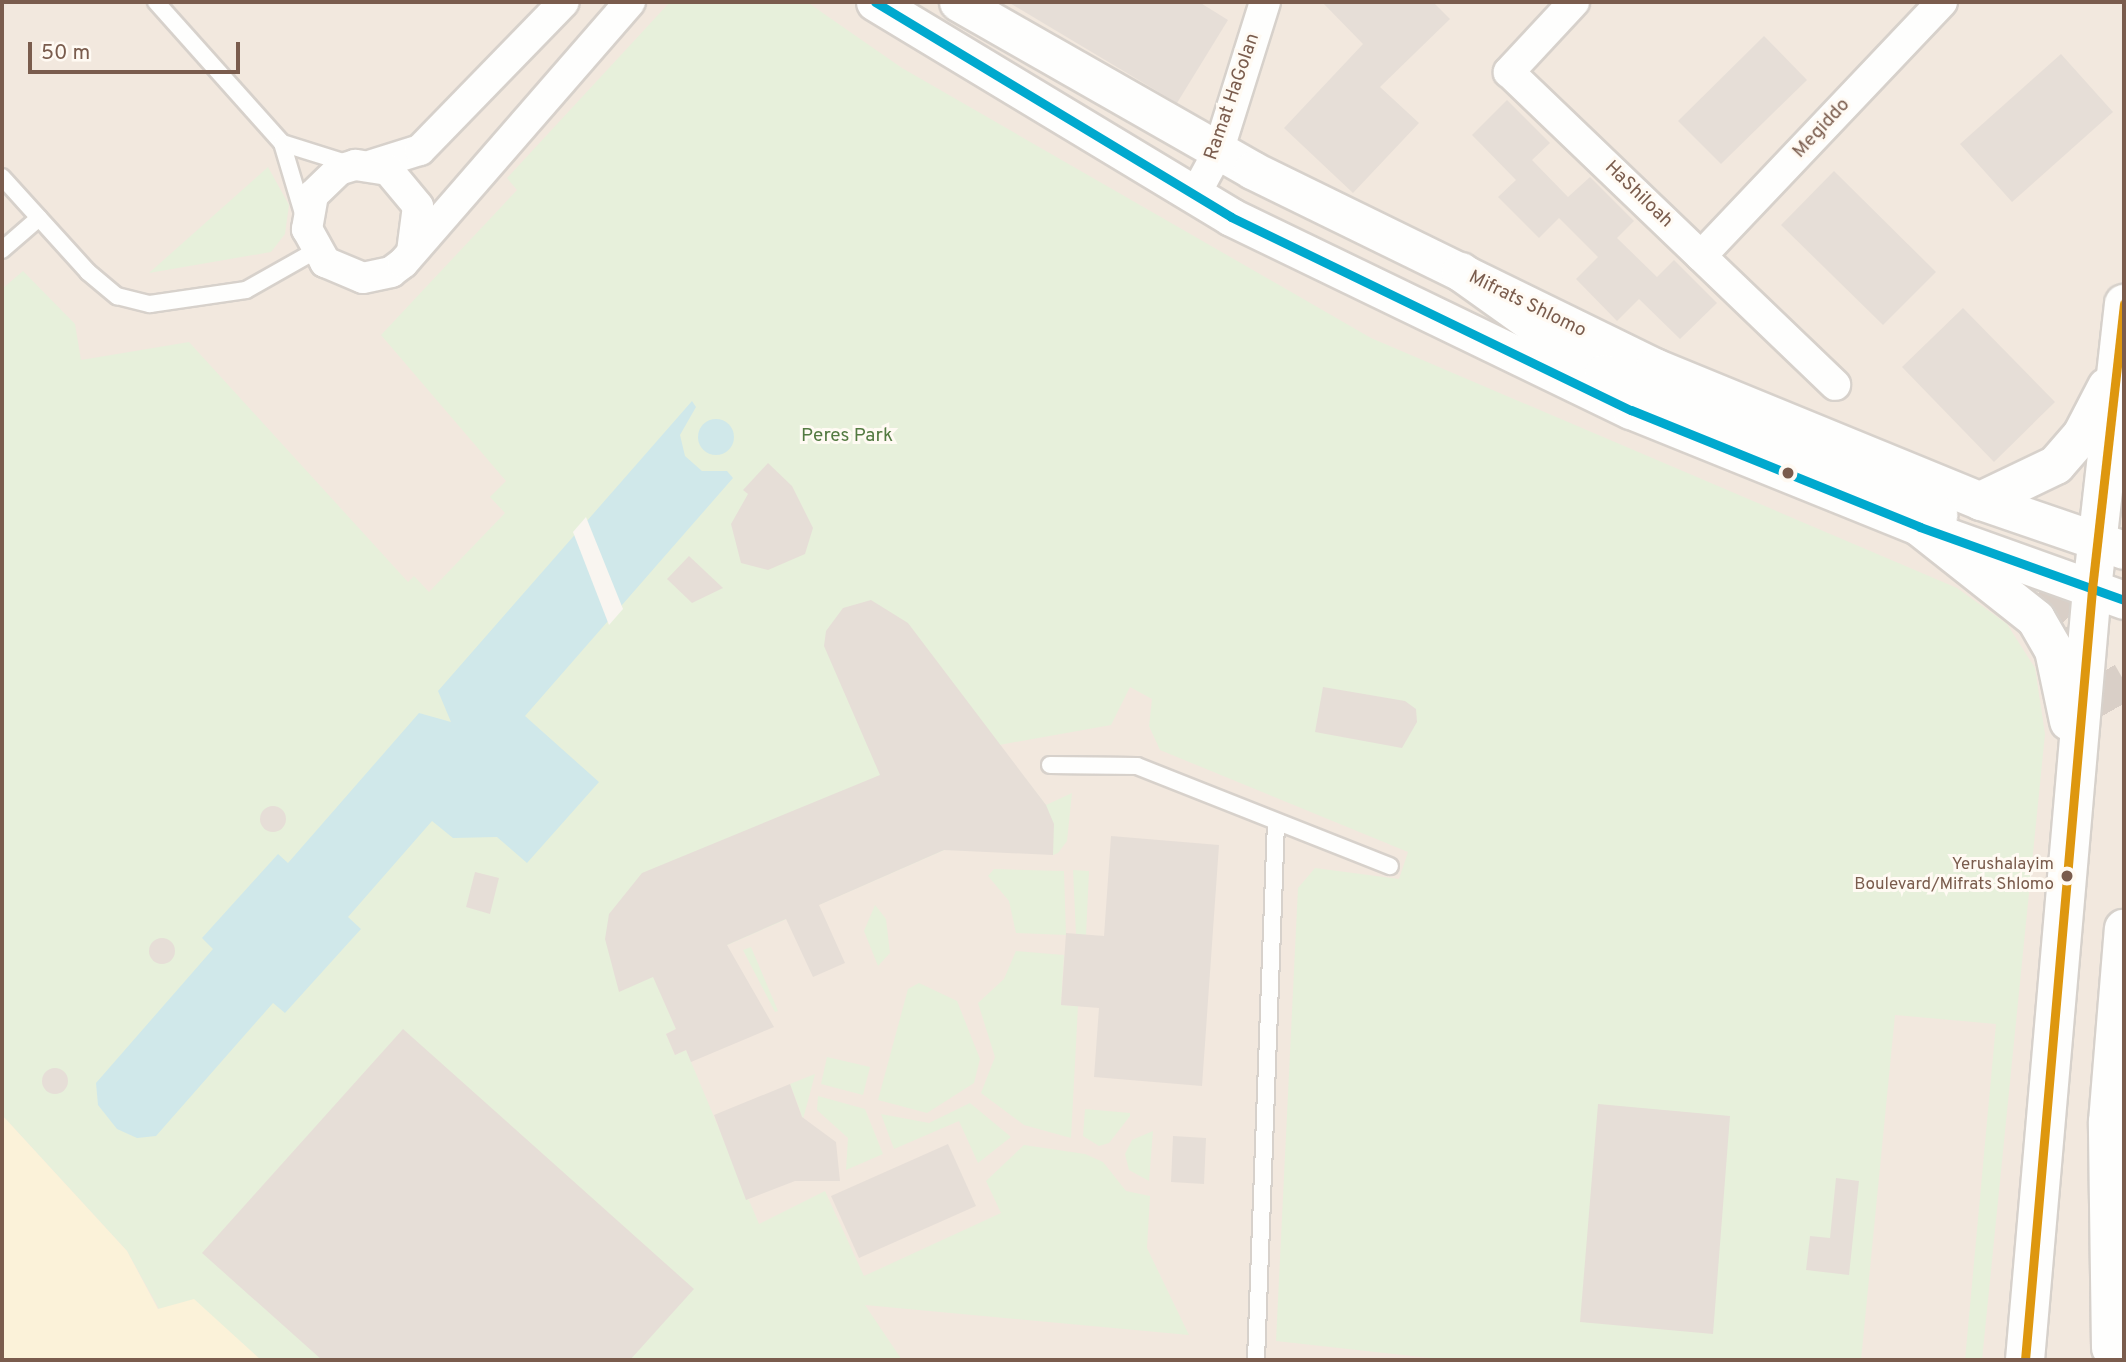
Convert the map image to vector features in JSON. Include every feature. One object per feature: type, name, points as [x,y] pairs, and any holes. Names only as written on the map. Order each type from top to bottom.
[{"type":"main road","points":[[1461,272],[1604,374],[1929,521],[2018,602],[2054,650],[2065,690],[2078,803]]},
{"type":"main road","points":[[1981,501],[2056,465],[2082,435],[2105,393],[2123,319]]},
{"type":"main road","points":[[2025,1360],[2078,803],[2108,594],[2123,319]]},
{"type":"main road","points":[[2110,1354],[2108,1122],[2124,929]]},
{"type":"main road","points":[[2110,1354],[2124,1178]]},
{"type":"street","points":[[564,2],[420,150],[331,176],[313,195],[311,240],[336,271],[363,278],[391,272],[412,252],[630,2]]},
{"type":"street","points":[[875,2],[1197,191],[1231,217],[1631,410],[1929,521],[2108,594]]},
{"type":"street","name":"Mifrats Shlomo","points":[[958,2],[1218,152],[1654,367],[1981,501],[2111,546]]},
{"type":"street","name":"Ramat HaGolan","points":[[1197,191],[1218,152],[1265,2]]},
{"type":"street","name":"HaShiloah","points":[[1574,2],[1510,72],[1835,385]]},
{"type":"street","name":"Megiddo","points":[[1701,256],[1942,2]]},
{"type":"street","points":[[364,165],[412,191],[421,222],[412,252]]},
{"type":"lane","points":[[2,177],[117,296],[150,304],[246,290],[311,240],[282,143],[156,2]]},
{"type":"lane","points":[[282,143],[364,165]]},
{"type":"lane","points":[[2,250],[39,218]]},
{"type":"lane","points":[[1050,765],[1137,766],[1390,866]]},
{"type":"lane","points":[[1256,1360],[1276,822]]},
{"type":"shaded area","name":"Peres Park","points":[[2,2],[2124,2],[2124,1360],[2,1360]]},
{"type":"green space","name":"Peres Park","points":[[670,2],[807,2],[902,68],[1371,338],[1957,588],[2007,624],[2035,668],[2045,734],[1982,1360],[1965,1360],[1996,1024],[1895,1015],[1861,1360],[1448,1360],[1276,1341],[1298,888],[1315,868],[1399,879],[1408,852],[1160,750],[1149,726],[1152,699],[1130,687],[1111,725],[999,745],[1046,805],[1072,793],[1067,841],[1058,853],[1053,855],[1045,806],[654,977],[676,1029],[666,1034],[675,1055],[686,1050],[759,1224],[825,1191],[864,1276],[1001,1213],[986,1181],[1024,1145],[1085,1154],[1103,1162],[1126,1191],[1150,1196],[1147,1248],[1189,1335],[865,1305],[902,1360],[261,1360],[194,1300],[159,1309],[127,1251],[2,1115],[2,289],[23,271],[75,324],[81,360],[189,342],[408,582],[414,576],[429,592],[505,513],[490,497],[506,481],[381,335],[517,190],[507,178]]},
{"type":"green space","points":[[268,167],[289,205],[285,234],[271,252],[149,273]]},
{"type":"green space","points":[[994,869],[1064,871],[1066,935],[1016,933],[1009,901],[988,876]]},
{"type":"green space","points":[[1073,870],[1089,871],[1086,935],[1076,934]]},
{"type":"green space","points":[[875,905],[886,919],[890,953],[878,966],[864,931]]},
{"type":"green space","points":[[751,947],[778,1011],[775,1012],[743,950]]},
{"type":"green space","points":[[1016,951],[1064,955],[1061,1005],[1078,1006],[1071,1138],[1024,1125],[981,1093],[995,1057],[978,1003],[1004,979]]},
{"type":"green space","points":[[919,983],[957,1001],[980,1059],[974,1083],[927,1113],[878,1100],[908,989]]},
{"type":"green space","points":[[827,1057],[870,1067],[863,1095],[821,1084]]},
{"type":"green space","points":[[815,1074],[809,1097],[803,1119],[790,1084]]},
{"type":"green space","points":[[818,1096],[865,1109],[883,1154],[846,1170],[848,1138],[817,1110]]},
{"type":"green space","points":[[970,1103],[1011,1137],[978,1163],[959,1121],[894,1149],[881,1114],[929,1123]]},
{"type":"green space","points":[[1085,1109],[1130,1113],[1130,1116],[1109,1143],[1099,1146],[1083,1136]]},
{"type":"green space","points":[[1153,1131],[1149,1181],[1129,1170],[1125,1154],[1132,1140]]},
{"type":"sand","points":[[2,1115],[127,1251],[158,1309],[194,1299],[261,1360],[2,1360]]},
{"type":"water","points":[[692,401],[696,407],[680,435],[685,456],[702,471],[727,471],[733,478],[525,716],[599,782],[527,863],[497,837],[453,838],[432,821],[348,917],[361,929],[285,1013],[273,1003],[156,1136],[137,1138],[117,1129],[98,1105],[96,1083],[213,949],[202,938],[278,854],[288,863],[419,713],[451,722],[438,691]]},
{"type":"water","points":[[716,419],[729,424],[734,437],[729,450],[716,455],[703,450],[698,437],[703,424]]},
{"type":"pier","points":[[586,517],[623,609],[609,625],[573,532]]},
{"type":"building","points":[[1008,2],[1199,2],[1228,20],[1177,103]]},
{"type":"building","points":[[1322,2],[1433,2],[1450,19],[1380,87],[1419,123],[1353,193],[1284,128],[1363,44]]},
{"type":"building","points":[[1764,36],[1807,80],[1721,164],[1678,121]]},
{"type":"building","points":[[2061,54],[2113,112],[2012,202],[1960,144]]},
{"type":"building","points":[[1507,100],[1550,143],[1532,160],[1568,197],[1590,177],[1634,221],[1617,238],[1657,277],[1674,260],[1717,303],[1680,339],[1639,299],[1617,321],[1576,279],[1598,257],[1559,218],[1539,238],[1498,197],[1516,180],[1472,135]]},
{"type":"building","points":[[1834,171],[1936,272],[1883,325],[1781,225]]},
{"type":"building","points":[[1963,308],[2055,402],[1994,462],[1902,367]]},
{"type":"building","points":[[768,463],[792,486],[813,528],[805,554],[768,570],[741,563],[731,524],[748,494],[743,490]]},
{"type":"building","points":[[689,556],[723,588],[692,603],[667,579]]},
{"type":"building","points":[[871,600],[908,623],[1046,805],[1054,824],[1053,855],[944,850],[819,905],[845,963],[813,977],[786,919],[727,945],[774,1027],[691,1062],[686,1050],[675,1055],[666,1034],[676,1029],[653,977],[619,992],[605,939],[609,914],[642,873],[880,775],[824,646],[826,631],[843,608]]},
{"type":"building","points":[[1323,687],[1405,701],[1416,709],[1417,722],[1402,748],[1315,732]]},
{"type":"building","points":[[273,806],[282,810],[286,819],[282,828],[273,832],[264,828],[260,819],[264,810]]},
{"type":"building","points":[[1111,836],[1219,845],[1202,1086],[1094,1077],[1099,1008],[1061,1005],[1066,933],[1104,936]]},
{"type":"building","points":[[475,872],[499,878],[490,914],[466,907]]},
{"type":"building","points":[[162,938],[171,942],[175,951],[171,960],[162,964],[153,960],[149,951],[153,942]]},
{"type":"building","points":[[403,1029],[694,1289],[630,1360],[322,1360],[202,1253]]},
{"type":"building","points":[[55,1068],[64,1072],[68,1081],[64,1090],[55,1094],[46,1090],[42,1081],[46,1072]]},
{"type":"building","points":[[790,1084],[802,1117],[836,1142],[840,1181],[795,1181],[746,1200],[714,1115]]},
{"type":"building","points":[[1598,1104],[1730,1116],[1713,1334],[1580,1322]]},
{"type":"building","points":[[1173,1136],[1206,1138],[1204,1184],[1171,1182]]},
{"type":"building","points":[[948,1144],[976,1206],[859,1258],[831,1196]]},
{"type":"building","points":[[1836,1178],[1859,1181],[1849,1275],[1806,1270],[1810,1236],[1830,1238]]},
{"type":"tunnel","points":[[1996,555],[2070,625],[2124,719]]},
{"type":"transit line","points":[[875,2],[1231,217],[1631,410],[1920,527],[2124,600]]},
{"type":"transit line","points":[[2025,1360],[2092,589],[2124,304]]},
{"type":"place","name":"Yerushalayim Boulevard/Mifrats Shlomo","points":[[2067,876]]}]
